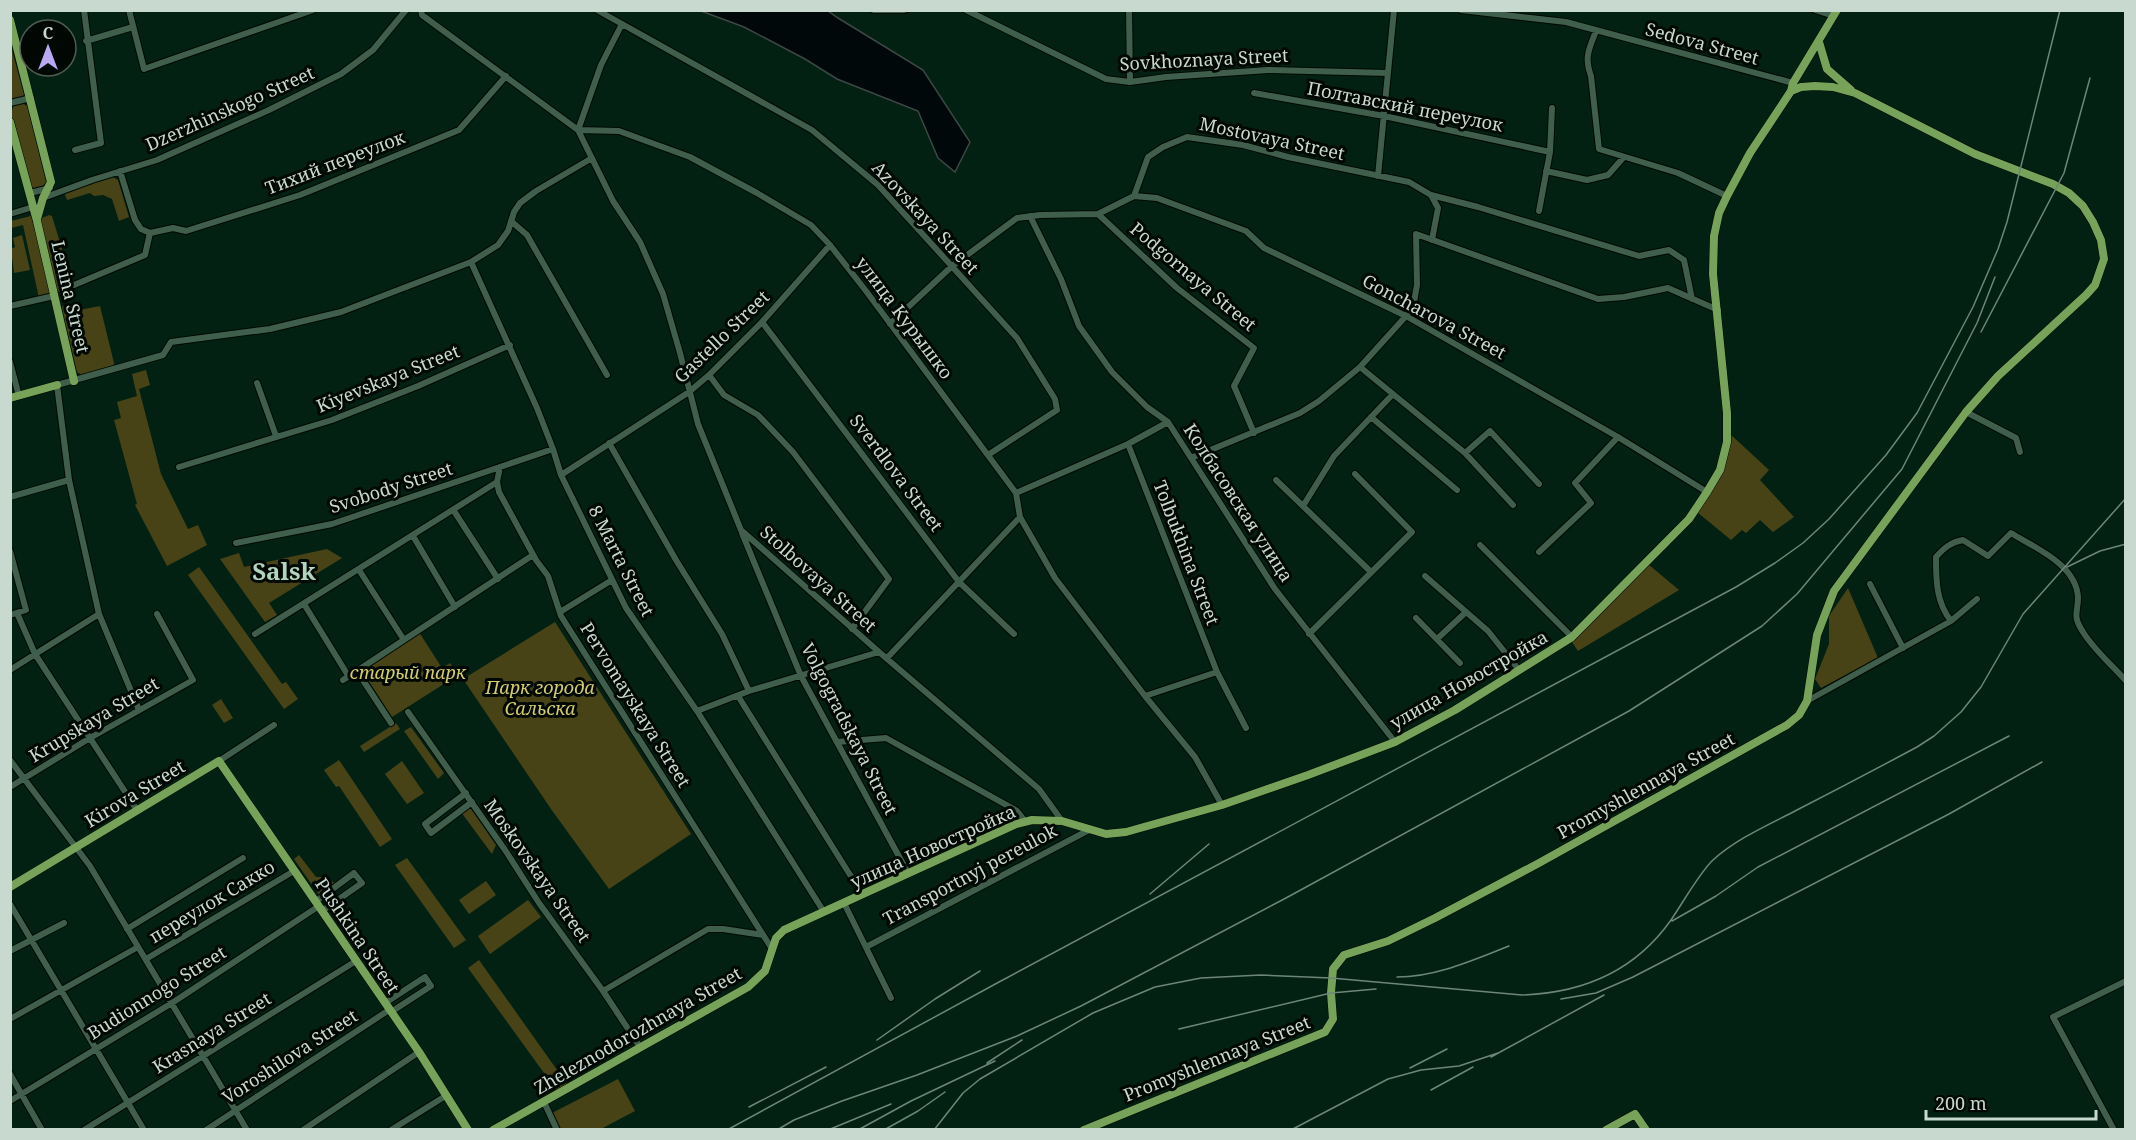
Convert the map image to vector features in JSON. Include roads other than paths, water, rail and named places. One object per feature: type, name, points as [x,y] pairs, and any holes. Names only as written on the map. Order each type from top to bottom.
[{"type":"main road","name":"улица Новостройка","points":[[776,938],[784,930],[1025,821],[1062,821],[1106,834],[1126,832],[1222,805],[1308,775],[1395,742],[1455,710],[1572,637],[1689,519],[1720,470],[1726,442],[1727,413],[1713,274],[1714,236],[1719,213],[1750,153],[1835,13]]},
{"type":"main road","points":[[10,20],[31,98],[51,182],[50,188]]},
{"type":"main road","points":[[1819,42],[1827,69],[1855,93]]},
{"type":"main road","points":[[1792,87],[1833,87],[1855,93],[1975,154],[2053,184],[2069,193],[2083,207],[2101,240],[2104,258],[2095,285],[1998,376],[1966,412],[1834,591],[1817,634],[1807,701]]},
{"type":"main road","name":"Lenina Street","points":[[10,122],[37,220],[74,381]]},
{"type":"main road","name":"Lenina Street","points":[[37,220],[43,198],[50,188]]},
{"type":"main road","points":[[15,397],[57,385]]},
{"type":"main road","name":"Promyshlennaya Street","points":[[1084,1130],[1325,1032],[1333,1019],[1331,993],[1334,969],[1344,955],[1388,941],[1539,863],[1787,725],[1799,715],[1807,701]]},
{"type":"main road","name":"Kirova Street","points":[[10,887],[219,762]]},
{"type":"main road","name":"Pushkina Street","points":[[219,762],[419,1052],[468,1130]]},
{"type":"main road","name":"Zheleznodorozhnaya Street","points":[[493,1130],[748,987],[765,971],[776,938]]},
{"type":"main road","points":[[1606,1130],[1635,1114],[1646,1130]]},
{"type":"street","points":[[75,150],[101,143],[94,82],[86,41],[84,10]]},
{"type":"street","points":[[129,10],[144,69],[313,10]]},
{"type":"street","name":"Dzerzhinskogo Street","points":[[43,198],[157,160],[269,110],[341,74],[373,50],[406,10]]},
{"type":"street","points":[[422,10],[422,15],[578,130],[601,65],[622,24]]},
{"type":"street","name":"Azovskaya Street","points":[[597,10],[812,130],[878,185],[1017,338],[1055,399],[1057,410],[988,455]]},
{"type":"street","points":[[874,10],[904,10]]},
{"type":"street","name":"Sovkhoznaya Street","points":[[966,10],[1106,79],[1130,82],[1166,77],[1268,70],[1388,73]]},
{"type":"street","points":[[1129,10],[1130,82]]},
{"type":"street","points":[[1378,176],[1394,10]]},
{"type":"street","name":"Sedova Street","points":[[1461,10],[1566,22],[1792,87]]},
{"type":"street","points":[[1815,10],[1835,13]]},
{"type":"street","points":[[86,41],[133,27]]},
{"type":"street","points":[[1596,31],[1587,56],[1587,65],[1591,76],[1599,149],[1678,173],[1727,196]]},
{"type":"street","name":"Тихий переулок","points":[[150,232],[173,228],[186,231],[300,195],[459,130],[506,76]]},
{"type":"street","name":"Полтавский переулок","points":[[1254,93],[1384,116],[1550,152]]},
{"type":"street","points":[[10,103],[31,98]]},
{"type":"street","points":[[1539,211],[1550,152],[1552,108]]},
{"type":"street","name":"Stolbovaya Street","points":[[578,130],[613,201],[640,242],[663,294],[698,424],[741,530],[852,629],[1040,789],[1062,821]]},
{"type":"street","name":"улица Курышко","points":[[578,130],[619,131],[690,157],[811,225],[830,245],[1016,493],[1020,517],[1055,578],[1145,696],[1195,757],[1222,805]]},
{"type":"street","name":"Mostovaya Street","points":[[1134,196],[1148,157],[1163,147],[1188,137],[1243,145],[1288,157],[1409,182],[1431,195],[1639,256],[1669,250],[1684,261],[1692,299]]},
{"type":"street","points":[[1546,171],[1587,180],[1608,175],[1623,158]]},
{"type":"street","points":[[139,710],[99,614],[69,480],[57,385],[162,355],[171,342],[270,329],[341,312],[471,262],[498,245],[508,231],[514,212],[520,203],[536,191],[592,159]]},
{"type":"street","points":[[74,285],[145,255],[150,232],[141,229],[135,220],[120,171]]},
{"type":"street","points":[[30,193],[50,188]]},
{"type":"street","points":[[1431,195],[1438,208],[1432,240]]},
{"type":"street","points":[[890,324],[951,267],[1017,218],[1098,214],[1134,196]]},
{"type":"street","name":"Goncharova Street","points":[[1134,196],[1157,198],[1246,231],[1264,248],[1406,316],[1618,437],[1707,492]]},
{"type":"street","points":[[10,214],[33,207]]},
{"type":"street","name":"Podgornaya Street","points":[[1098,214],[1177,288],[1254,348],[1234,386],[1254,433]]},
{"type":"street","name":"Колбасовская улица","points":[[1030,216],[1061,279],[1079,326],[1112,372],[1147,406],[1168,422],[1275,588],[1395,742]]},
{"type":"street","points":[[511,221],[527,235],[607,375]]},
{"type":"street","points":[[1191,458],[1300,413],[1319,401],[1360,367],[1406,316],[1414,302],[1417,285],[1416,234],[1598,299],[1624,297],[1668,288],[1718,310]]},
{"type":"street","name":"Gastello Street","points":[[561,475],[689,392],[709,375],[762,322],[830,245]]},
{"type":"street","name":"8 Marta Street","points":[[471,262],[510,345],[553,449],[561,475],[626,608],[697,711],[824,912]]},
{"type":"street","points":[[10,306],[54,296]]},
{"type":"street","name":"Sverdlova Street","points":[[762,322],[959,582],[1014,634]]},
{"type":"street","name":"Kiyevskaya Street","points":[[179,467],[332,420],[418,386],[510,345]]},
{"type":"street","points":[[10,363],[15,397]]},
{"type":"street","points":[[1360,367],[1465,453],[1513,505]]},
{"type":"street","points":[[709,375],[724,395],[758,415],[793,452],[889,579],[852,629]]},
{"type":"street","points":[[257,383],[276,436]]},
{"type":"street","points":[[1303,506],[1335,456],[1393,394]]},
{"type":"street","points":[[1966,412],[2016,438],[2020,452]]},
{"type":"street","points":[[1371,417],[1456,490]]},
{"type":"street","points":[[1016,493],[1128,444],[1168,422]]},
{"type":"street","points":[[1465,453],[1490,430],[1539,484]]},
{"type":"street","points":[[1539,552],[1591,503],[1575,483],[1618,437]]},
{"type":"street","points":[[609,443],[676,560],[722,634],[749,692]]},
{"type":"street","name":"Tolbukhina Street","points":[[1128,444],[1216,672],[1246,728]]},
{"type":"street","name":"Svobody Street","points":[[236,543],[332,524],[553,449]]},
{"type":"street","points":[[255,634],[497,482],[500,467]]},
{"type":"street","points":[[1309,633],[1413,532],[1355,474]]},
{"type":"street","points":[[10,497],[69,480]]},
{"type":"street","points":[[1276,480],[1371,572]]},
{"type":"street","name":"Pervomayskaya Street","points":[[497,482],[499,492],[533,555],[548,576],[560,612],[772,950]]},
{"type":"street","points":[[454,511],[498,579]]},
{"type":"street","points":[[887,658],[1020,517]]},
{"type":"street","name":"Volgogradskaya Street","points":[[741,530],[801,676],[908,873]]},
{"type":"street","points":[[1951,621],[1940,600],[1936,584],[1936,557],[1944,548],[1956,541],[1964,540],[1988,556],[2011,533],[2053,559],[2073,578],[2078,597],[2075,614],[2084,632],[2126,681]]},
{"type":"street","points":[[413,536],[455,607]]},
{"type":"street","points":[[1480,545],[1572,637]]},
{"type":"street","points":[[10,551],[26,610],[14,614],[35,654],[137,810]]},
{"type":"street","points":[[304,604],[346,678],[533,555]]},
{"type":"street","points":[[359,570],[404,640]]},
{"type":"street","points":[[1425,576],[1488,632],[1519,670]]},
{"type":"street","points":[[560,612],[612,580]]},
{"type":"street","points":[[1870,584],[1903,648]]},
{"type":"street","points":[[1807,701],[1951,621],[1977,599]]},
{"type":"street","points":[[1437,639],[1466,612]]},
{"type":"street","points":[[10,668],[99,614]]},
{"type":"street","name":"Krupskaya Street","points":[[10,787],[90,738],[193,680],[157,614]]},
{"type":"street","points":[[1416,618],[1460,663]]},
{"type":"street","points":[[697,711],[749,692],[879,652]]},
{"type":"street","points":[[357,671],[391,723]]},
{"type":"street","points":[[1145,696],[1216,672]]},
{"type":"street","points":[[738,696],[862,894]]},
{"type":"street","name":"Moskovskaya Street","points":[[408,712],[640,1047]]},
{"type":"street","name":"Kirova Street","points":[[219,762],[274,725]]},
{"type":"street","points":[[837,742],[886,738],[1017,810],[1025,821]]},
{"type":"street","points":[[10,760],[90,866],[246,1130]]},
{"type":"street","points":[[466,793],[425,824],[431,833],[472,802]]},
{"type":"street","name":"Transportnyj pereulok","points":[[866,947],[1089,830]]},
{"type":"street","points":[[127,929],[243,858]]},
{"type":"street","name":"переулок Сакко","points":[[146,959],[294,871]]},
{"type":"street","name":"Budionnogo Street","points":[[10,1101],[172,1003],[319,906],[362,883],[354,873],[319,906]]},
{"type":"street","points":[[844,903],[891,998]]},
{"type":"street","points":[[10,904],[144,1130]]},
{"type":"street","points":[[10,951],[64,923]]},
{"type":"street","points":[[603,991],[708,929],[763,935]]},
{"type":"street","points":[[10,1019],[138,947]]},
{"type":"street","name":"Krasnaya Street","points":[[84,1130],[356,962]]},
{"type":"street","name":"Voroshilova Street","points":[[206,1130],[389,1008],[431,986],[425,977],[389,1008]]},
{"type":"street","points":[[2114,1130],[2053,1017],[2126,981]]},
{"type":"street","points":[[303,1130],[419,1052]]},
{"type":"street","points":[[10,1074],[42,1130]]},
{"type":"street","points":[[391,1130],[447,1095]]},
{"type":"street","points":[[544,1102],[557,1130]]},
{"type":"railway","points":[[727,1130],[1736,587],[1803,543],[1829,519],[1886,455],[1917,413],[1973,307],[2007,222],[2060,10]]},
{"type":"railway","points":[[1981,332],[2064,173],[2090,78]]},
{"type":"railway","points":[[777,1130],[794,1120],[842,1101],[1017,1036],[1081,1006],[1286,898],[1629,711],[1762,626],[1797,594],[1902,469],[1977,323],[1995,277]]},
{"type":"railway","points":[[934,1130],[963,1093],[980,1079],[1093,1013],[1155,987],[1201,978],[1261,975],[1331,978],[1522,995],[1566,990],[1606,976],[1624,966],[1657,938],[1702,872],[1722,852],[1752,833],[1917,747],[1934,736],[1961,712],[1981,687],[2023,614],[2126,498]]},
{"type":"railway","points":[[2067,567],[2100,551],[2126,544]]},
{"type":"railway","points":[[1672,921],[1716,896],[1758,867],[2009,736]]},
{"type":"railway","points":[[1561,999],[1596,993],[1633,977],[1949,814],[2042,762]]},
{"type":"railway","points":[[1150,894],[1209,844]]},
{"type":"railway","points":[[1397,977],[1440,971],[1509,946]]},
{"type":"railway","points":[[877,1040],[980,971]]},
{"type":"railway","points":[[1179,1029],[1331,993],[1376,989]]},
{"type":"railway","points":[[1491,1057],[1604,995]]},
{"type":"railway","points":[[987,1063],[1022,1040]]},
{"type":"railway","points":[[1410,1068],[1447,1049]]},
{"type":"railway","points":[[1291,1130],[1388,1079],[1421,1070],[1459,1066],[1498,1053]]},
{"type":"railway","points":[[858,1130],[911,1101],[995,1061]]},
{"type":"railway","points":[[749,1107],[826,1067]]},
{"type":"railway","points":[[1431,1090],[1473,1067]]},
{"type":"railway","points":[[884,1130],[918,1111],[945,1092]]},
{"type":"railway","points":[[828,1130],[891,1104]]},
{"type":"district","name":"Salsk","points":[[284,572]]},
{"type":"park label","name":"старый парк","points":[[408,673]]},
{"type":"park label","name":"Парк города Сальска","points":[[540,698]]}]
